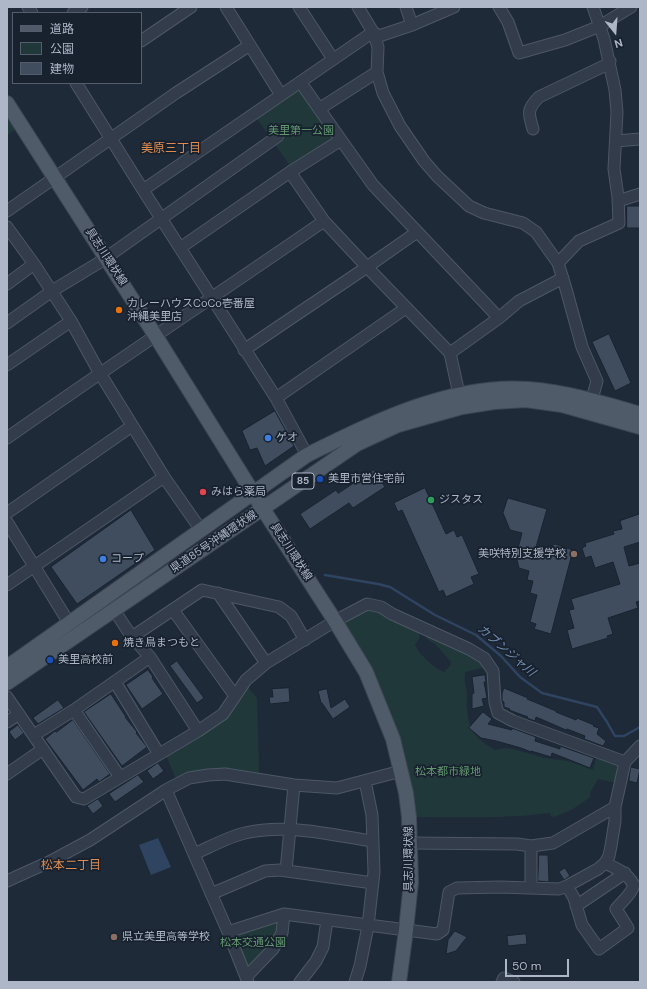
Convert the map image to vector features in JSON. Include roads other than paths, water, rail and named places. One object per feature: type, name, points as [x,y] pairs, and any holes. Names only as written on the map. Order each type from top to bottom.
[{"type":"main road","name":"具志川環状線","points":[[7,103],[155,335],[366,672],[393,739],[401,771],[409,817],[411,882],[399,982]]},
{"type":"main road","name":"県道85号沖縄環状線","points":[[7,667],[307,455],[350,433],[394,414],[459,394],[494,389],[527,389],[563,393],[592,399],[640,414]]},
{"type":"main road","name":"県道85号沖縄環状線","points":[[7,683],[357,444],[398,425],[462,407],[494,402],[526,400],[562,404],[640,427]]},
{"type":"street","points":[[142,40],[191,7]]},
{"type":"street","points":[[226,7],[281,95]]},
{"type":"street","points":[[299,7],[333,59]]},
{"type":"street","points":[[358,7],[373,32],[378,47],[378,72],[382,93],[400,126],[424,161],[437,176],[469,206],[484,213],[523,223],[536,232],[558,263],[582,347],[597,381],[592,399]]},
{"type":"street","points":[[406,7],[412,25]]},
{"type":"street","points":[[373,32],[379,36],[412,25],[454,7]]},
{"type":"street","points":[[499,7],[508,22],[518,54],[565,40],[600,26],[631,7]]},
{"type":"street","points":[[558,263],[579,241],[619,223],[614,169],[617,112],[615,90],[610,61],[593,7]]},
{"type":"street","points":[[143,190],[281,95],[301,83],[373,32]]},
{"type":"street","points":[[7,211],[176,93],[250,45]]},
{"type":"street","points":[[533,128],[529,117],[531,105],[539,97],[606,65],[610,61]]},
{"type":"street","points":[[319,109],[378,72]]},
{"type":"street","points":[[301,83],[373,185],[499,318]]},
{"type":"street","points":[[77,84],[244,350],[276,398],[307,455]]},
{"type":"street","points":[[7,323],[52,291],[106,258],[278,136]]},
{"type":"street","points":[[616,141],[640,139]]},
{"type":"street","points":[[180,248],[290,172],[341,140]]},
{"type":"street","points":[[290,172],[324,221],[367,268],[450,353],[459,394]]},
{"type":"street","points":[[618,200],[640,194]]},
{"type":"street","points":[[7,438],[100,372],[212,298],[324,221]]},
{"type":"street","points":[[7,227],[52,291],[132,426],[201,530]]},
{"type":"street","points":[[244,350],[367,268],[417,232]]},
{"type":"street","points":[[7,284],[34,264]]},
{"type":"street","points":[[450,353],[499,318],[519,301],[562,278]]},
{"type":"street","points":[[276,398],[406,308]]},
{"type":"street","points":[[7,365],[71,321]]},
{"type":"street","points":[[7,513],[132,426]]},
{"type":"street","points":[[7,585],[164,476]]},
{"type":"street","points":[[7,522],[69,623]]},
{"type":"street","points":[[132,637],[202,590],[279,607],[291,616],[306,640]]},
{"type":"street","points":[[218,593],[266,663]]},
{"type":"street","points":[[7,697],[76,797],[84,799],[198,731],[223,714],[246,680],[266,663],[335,621],[367,604],[381,607],[392,614],[469,649],[484,658],[493,671],[495,702],[498,713],[513,721],[625,762]]},
{"type":"street","points":[[114,610],[132,637],[150,657],[198,731]]},
{"type":"street","points":[[174,610],[235,696]]},
{"type":"street","points":[[34,735],[74,710],[150,657]]},
{"type":"street","points":[[115,682],[158,754]]},
{"type":"street","points":[[74,710],[120,777]]},
{"type":"street","points":[[7,722],[19,714]]},
{"type":"street","points":[[228,932],[284,914],[437,934],[443,930],[449,892],[457,888],[559,889],[567,886],[598,869],[605,863],[609,856],[615,821],[615,807],[625,762],[640,746]]},
{"type":"street","points":[[7,774],[43,749]]},
{"type":"street","points":[[7,881],[49,862],[90,840],[166,790],[189,778],[225,774],[294,785],[337,788],[401,771]]},
{"type":"street","points":[[355,982],[360,966],[368,926],[373,883],[372,815],[365,781]]},
{"type":"street","points":[[286,871],[294,785]]},
{"type":"street","points":[[166,790],[228,932],[247,980],[273,949],[282,932],[284,914]]},
{"type":"street","points":[[410,843],[510,844],[531,846],[553,844],[615,807]]},
{"type":"street","points":[[194,854],[243,833],[265,830],[290,829],[372,841]]},
{"type":"street","points":[[530,888],[531,846]]},
{"type":"street","points":[[567,886],[574,898],[582,924],[599,949],[628,928],[616,909],[622,901],[632,893],[634,885],[625,873],[605,863]]},
{"type":"street","points":[[211,894],[265,871],[280,870],[373,883]]},
{"type":"street","points":[[576,906],[625,873]]},
{"type":"street","points":[[300,982],[316,961],[323,947],[327,920]]},
{"type":"street","points":[[502,982],[504,978],[514,982]]},
{"type":"water","points":[[158,838],[171,867],[151,875],[139,845]]},
{"type":"waterway","name":"カブンジャ川","points":[[325,575],[390,587],[435,615],[476,635],[501,656],[520,677],[542,693],[597,707],[615,736],[624,736],[640,727]]},
{"type":"place","name":"カレーハウスCoCo壱番屋 沖縄美里店","points":[[119,310]]},
{"type":"place","name":"ゲオ","points":[[268,438]]},
{"type":"place","name":"美里市営住宅前","points":[[320,479]]},
{"type":"place","name":"みはら薬局","points":[[203,492]]},
{"type":"place","name":"ジスタス","points":[[431,500]]},
{"type":"place","name":"美咲特別支援学校","points":[[574,554]]},
{"type":"place","name":"コープ","points":[[103,559]]},
{"type":"place","name":"焼き鳥まつもと","points":[[115,643]]},
{"type":"place","name":"美里高校前","points":[[50,660]]},
{"type":"place","name":"県立美里高等学校","points":[[114,937]]},
{"type":"district","name":"美原三丁目","points":[[171,149]]},
{"type":"district","name":"松本二丁目","points":[[71,866]]},
{"type":"park label","name":"美里第一公園","points":[[301,131]]},
{"type":"park label","name":"松本都市緑地","points":[[448,772]]},
{"type":"park label","name":"松本交通公園","points":[[253,943]]}]
